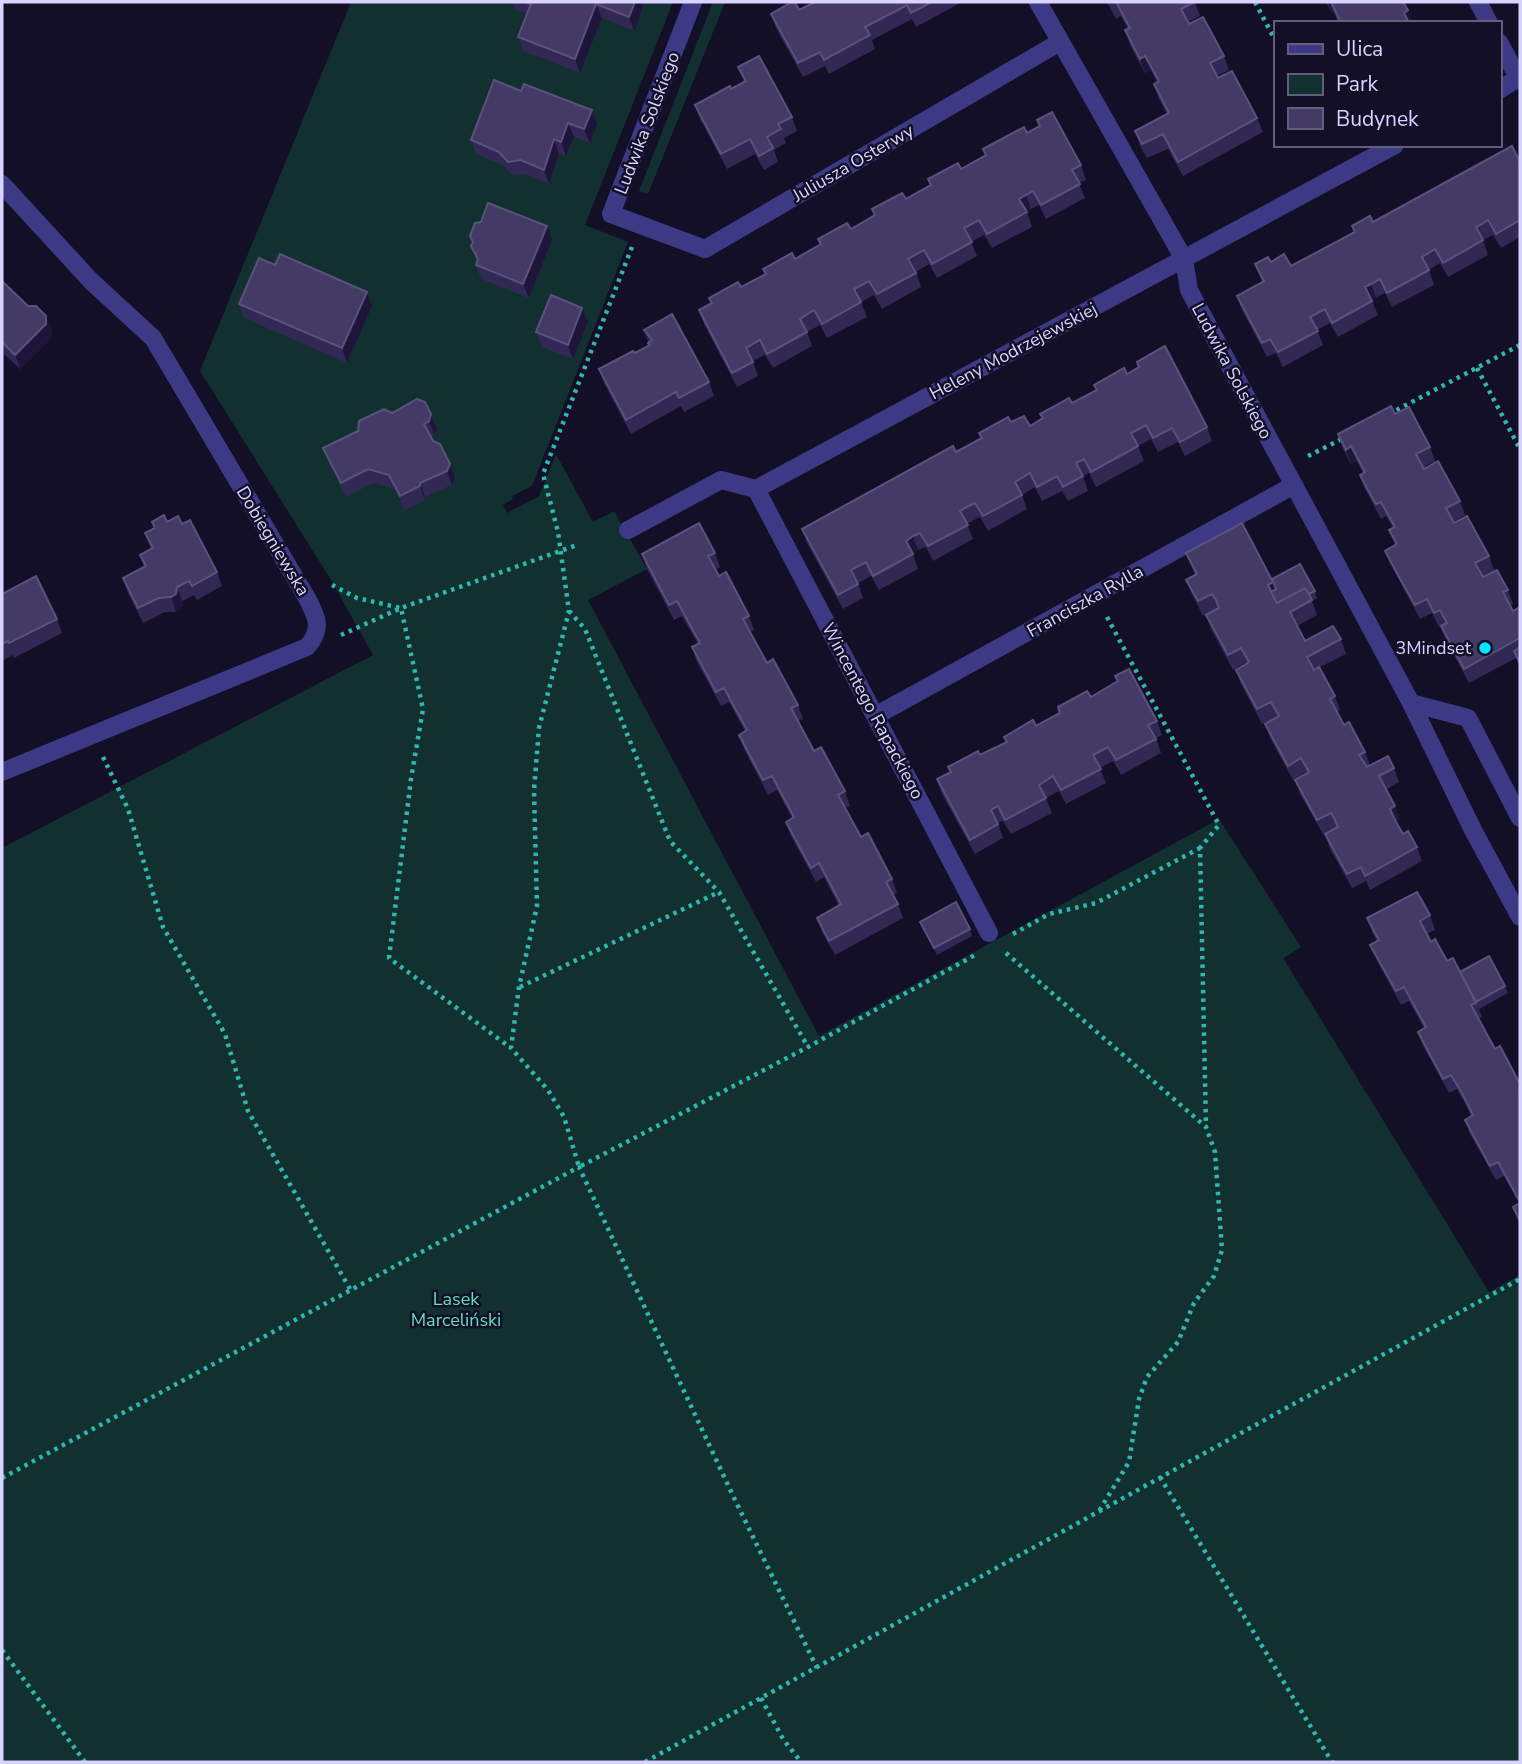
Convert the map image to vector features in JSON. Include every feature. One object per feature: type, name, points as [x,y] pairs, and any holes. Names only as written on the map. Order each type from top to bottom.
[{"type":"street","name":"Ludwika Solskiego","points":[[641,225],[611,214],[693,2]]},
{"type":"street","name":"Ludwika Solskiego","points":[[1038,2],[1184,259],[1189,290],[1411,704],[1520,917]]},
{"type":"street","points":[[1478,2],[1488,21]]},
{"type":"street","name":"Juliusza Osterwy","points":[[641,225],[705,249],[1060,42]]},
{"type":"street","points":[[1501,46],[1520,79],[1501,88]]},
{"type":"street","name":"Heleny Modrzejewskiej","points":[[756,489],[1391,147]]},
{"type":"street","name":"Dobiegniewska","points":[[2,184],[90,281],[153,338],[307,598],[317,628],[315,638],[307,647]]},
{"type":"street","points":[[628,530],[721,480],[756,489]]},
{"type":"street","name":"Franciszka Rylla","points":[[875,716],[1294,485]]},
{"type":"street","name":"Wincentego Rapackiego","points":[[756,489],[993,939]]},
{"type":"street","points":[[2,772],[307,647]]},
{"type":"street","points":[[1411,704],[1468,718],[1520,818]]},
{"type":"path","points":[[1255,2],[1274,38]]},
{"type":"path","points":[[511,1048],[519,987],[537,906],[534,790],[539,728],[569,611],[558,533],[543,474],[634,244]]},
{"type":"path","points":[[1383,417],[1520,345]]},
{"type":"path","points":[[1477,368],[1520,449]]},
{"type":"path","points":[[1301,460],[1348,436]]},
{"type":"path","points":[[307,647],[353,631],[401,608],[577,544]]},
{"type":"path","points":[[2,1478],[350,1289],[808,1047],[993,939],[1049,914],[1096,903],[1200,848],[1219,825],[1095,596]]},
{"type":"path","points":[[401,608],[423,709],[411,779],[389,958],[511,1048],[548,1090],[564,1117],[579,1167],[817,1668]]},
{"type":"path","points":[[569,611],[585,629],[670,841],[719,892],[808,1047]]},
{"type":"path","points":[[92,736],[128,809],[163,927],[225,1034],[248,1111],[350,1289]]},
{"type":"path","points":[[1099,1511],[1129,1462],[1139,1399],[1147,1377],[1178,1342],[1194,1303],[1214,1276],[1222,1250],[1215,1152],[1206,1127],[1200,848]]},
{"type":"path","points":[[519,987],[719,892]]},
{"type":"path","points":[[993,939],[1206,1127]]},
{"type":"path","points":[[645,1762],[1520,1279]]},
{"type":"path","points":[[1160,1477],[1332,1762]]},
{"type":"path","points":[[2,1650],[85,1762]]},
{"type":"path","points":[[761,1698],[783,1739],[801,1762]]},
{"type":"green space","name":"Lasek Marceliński","points":[[351,2],[673,2],[585,225],[628,242],[532,486],[512,496],[513,499],[503,505],[507,513],[539,496],[556,454],[593,522],[614,511],[647,569],[588,600],[819,1036],[1219,819],[1301,947],[1284,958],[1285,961],[1489,1292],[1520,1275],[1520,1762],[2,1762],[2,848],[373,655],[331,580],[200,371]]},
{"type":"green space","points":[[713,2],[725,2],[648,194],[639,191]]},
{"type":"building","points":[[525,2],[635,2],[629,17],[596,4],[575,59],[518,37],[531,4]]},
{"type":"building","points":[[795,2],[799,10],[815,2],[932,2],[911,13],[907,5],[865,27],[870,35],[824,60],[820,52],[798,63],[771,14]]},
{"type":"building","points":[[1116,2],[1194,2],[1181,9],[1189,24],[1203,17],[1224,56],[1210,63],[1218,78],[1232,71],[1257,118],[1178,162],[1163,134],[1142,144],[1135,131],[1169,113],[1154,84],[1159,81],[1145,56],[1140,59],[1125,30],[1130,28]]},
{"type":"building","points":[[1331,2],[1403,2],[1408,10],[1404,13],[1408,21],[1340,21]]},
{"type":"building","points":[[759,56],[792,117],[778,124],[781,129],[767,137],[773,148],[759,156],[750,139],[721,154],[695,105],[730,86],[731,89],[746,81],[738,67]]},
{"type":"building","points":[[494,80],[521,91],[524,84],[592,110],[584,129],[568,123],[561,142],[554,139],[544,170],[521,160],[508,162],[499,152],[471,140]]},
{"type":"building","points":[[1052,112],[1081,165],[1072,170],[1080,184],[1041,205],[1033,191],[1019,199],[1027,212],[987,234],[979,220],[964,228],[972,242],[932,264],[924,250],[908,259],[916,273],[877,294],[869,281],[854,289],[861,302],[822,324],[814,310],[800,319],[807,332],[767,354],[760,340],[746,348],[753,362],[732,373],[699,310],[712,303],[709,298],[738,282],[741,287],[766,274],[763,269],[792,253],[795,259],[821,244],[818,239],[847,223],[851,229],[875,215],[872,209],[902,193],[906,199],[931,185],[928,179],[958,163],[961,169],[986,155],[983,149],[1024,127],[1027,133],[1040,126],[1037,120]]},
{"type":"building","points":[[1512,146],[1520,162],[1520,220],[1496,234],[1488,220],[1476,227],[1483,240],[1443,263],[1435,249],[1422,257],[1429,270],[1387,293],[1380,279],[1365,287],[1372,301],[1332,323],[1325,309],[1310,317],[1318,331],[1278,352],[1270,339],[1262,343],[1237,296],[1264,281],[1255,264],[1268,257],[1271,262],[1284,254],[1291,266],[1355,232],[1352,226],[1370,216],[1373,222]]},
{"type":"building","points":[[488,203],[547,226],[523,284],[476,265],[478,259],[471,246],[473,242],[470,236],[475,223],[481,222]]},
{"type":"building","points":[[280,254],[367,292],[342,348],[239,304],[259,258],[275,265]]},
{"type":"building","points":[[2,281],[28,306],[36,306],[46,316],[46,324],[15,355],[2,342]]},
{"type":"building","points":[[551,295],[582,308],[568,345],[536,332]]},
{"type":"building","points":[[672,314],[709,382],[679,398],[676,392],[626,420],[599,369],[650,345],[648,343],[652,340],[644,330]]},
{"type":"building","points":[[1165,346],[1207,427],[1180,442],[1172,428],[1153,438],[1146,425],[1131,433],[1138,446],[1091,472],[1084,459],[1076,463],[1083,476],[1063,487],[1057,476],[1037,487],[1030,473],[1015,482],[1022,495],[983,516],[975,503],[967,507],[960,511],[968,525],[928,546],[920,533],[913,536],[906,541],[913,554],[873,576],[866,562],[851,570],[858,584],[838,595],[802,529],[953,446],[956,452],[982,438],[979,433],[1008,417],[1011,422],[1024,416],[1030,426],[1043,418],[1040,414],[1069,398],[1072,403],[1097,390],[1094,385],[1124,368],[1127,374],[1139,367],[1137,362]]},
{"type":"building","points":[[417,399],[425,402],[431,414],[429,421],[424,424],[433,441],[440,444],[450,464],[447,471],[400,496],[389,475],[368,469],[341,483],[323,448],[358,431],[359,421],[384,409],[392,413]]},
{"type":"building","points":[[1391,406],[1395,414],[1409,407],[1430,447],[1416,454],[1424,469],[1438,461],[1460,501],[1446,508],[1454,523],[1467,516],[1489,556],[1475,563],[1483,577],[1497,570],[1508,590],[1503,592],[1513,611],[1520,607],[1520,638],[1464,669],[1441,626],[1447,623],[1440,610],[1434,613],[1427,599],[1415,605],[1385,551],[1397,544],[1389,530],[1395,527],[1381,502],[1376,504],[1368,490],[1360,475],[1365,472],[1351,446],[1346,450],[1338,434]]},
{"type":"building","points":[[164,515],[167,522],[178,516],[182,524],[190,520],[217,572],[192,586],[189,581],[177,587],[176,594],[171,597],[159,598],[138,608],[123,578],[146,566],[140,555],[153,548],[145,533],[155,528],[152,522]]},
{"type":"building","points":[[699,523],[715,553],[708,556],[719,576],[726,572],[749,616],[743,619],[767,663],[773,659],[798,705],[791,708],[814,751],[821,747],[845,791],[838,795],[861,837],[868,833],[892,879],[886,882],[898,904],[829,941],[817,918],[841,904],[819,863],[811,868],[786,822],[794,817],[772,776],[763,780],[739,735],[747,730],[724,688],[716,692],[692,647],[700,643],[677,601],[669,605],[642,554]]},
{"type":"building","points":[[1242,523],[1273,582],[1268,585],[1277,603],[1305,588],[1312,600],[1290,612],[1305,641],[1333,626],[1341,639],[1307,657],[1314,670],[1319,667],[1335,696],[1330,699],[1344,725],[1349,722],[1365,752],[1359,755],[1367,767],[1388,756],[1394,768],[1379,776],[1395,806],[1390,809],[1396,822],[1403,834],[1408,831],[1417,847],[1365,876],[1361,867],[1347,874],[1325,834],[1338,827],[1335,820],[1331,813],[1317,820],[1295,780],[1309,772],[1301,758],[1288,766],[1265,724],[1279,716],[1271,702],[1257,709],[1236,670],[1249,662],[1241,648],[1228,655],[1206,615],[1219,608],[1216,600],[1212,594],[1198,601],[1186,580],[1197,574],[1186,553]]},
{"type":"building","points":[[1300,564],[1315,591],[1309,594],[1305,588],[1277,603],[1271,592],[1276,589],[1272,579]]},
{"type":"building","points":[[36,576],[57,619],[2,644],[2,594]]},
{"type":"building","points":[[1520,647],[1520,663],[1514,651]]},
{"type":"building","points":[[1129,669],[1157,721],[1148,725],[1156,739],[1116,760],[1108,747],[1093,755],[1101,769],[1061,790],[1053,776],[1039,785],[1046,798],[1005,820],[998,806],[991,810],[998,824],[970,840],[937,779],[951,772],[948,767],[978,751],[980,755],[1007,742],[1004,737],[1033,720],[1036,726],[1060,713],[1058,707],[1087,691],[1091,697],[1118,681],[1115,676]]},
{"type":"building","points":[[1417,892],[1430,915],[1420,921],[1431,942],[1435,939],[1447,961],[1453,958],[1476,1003],[1471,1005],[1495,1049],[1500,1046],[1520,1084],[1520,1202],[1498,1162],[1490,1166],[1465,1120],[1473,1115],[1451,1075],[1443,1079],[1418,1032],[1426,1027],[1404,987],[1396,991],[1370,945],[1379,940],[1367,918]]},
{"type":"building","points":[[956,902],[970,929],[934,948],[920,922]]},
{"type":"building","points":[[1489,956],[1505,986],[1476,1002],[1460,972]]},
{"type":"building","points":[[1520,1203],[1520,1221],[1513,1207]]},
{"type":"place","name":"3Mindset","points":[[1485,648]]}]
